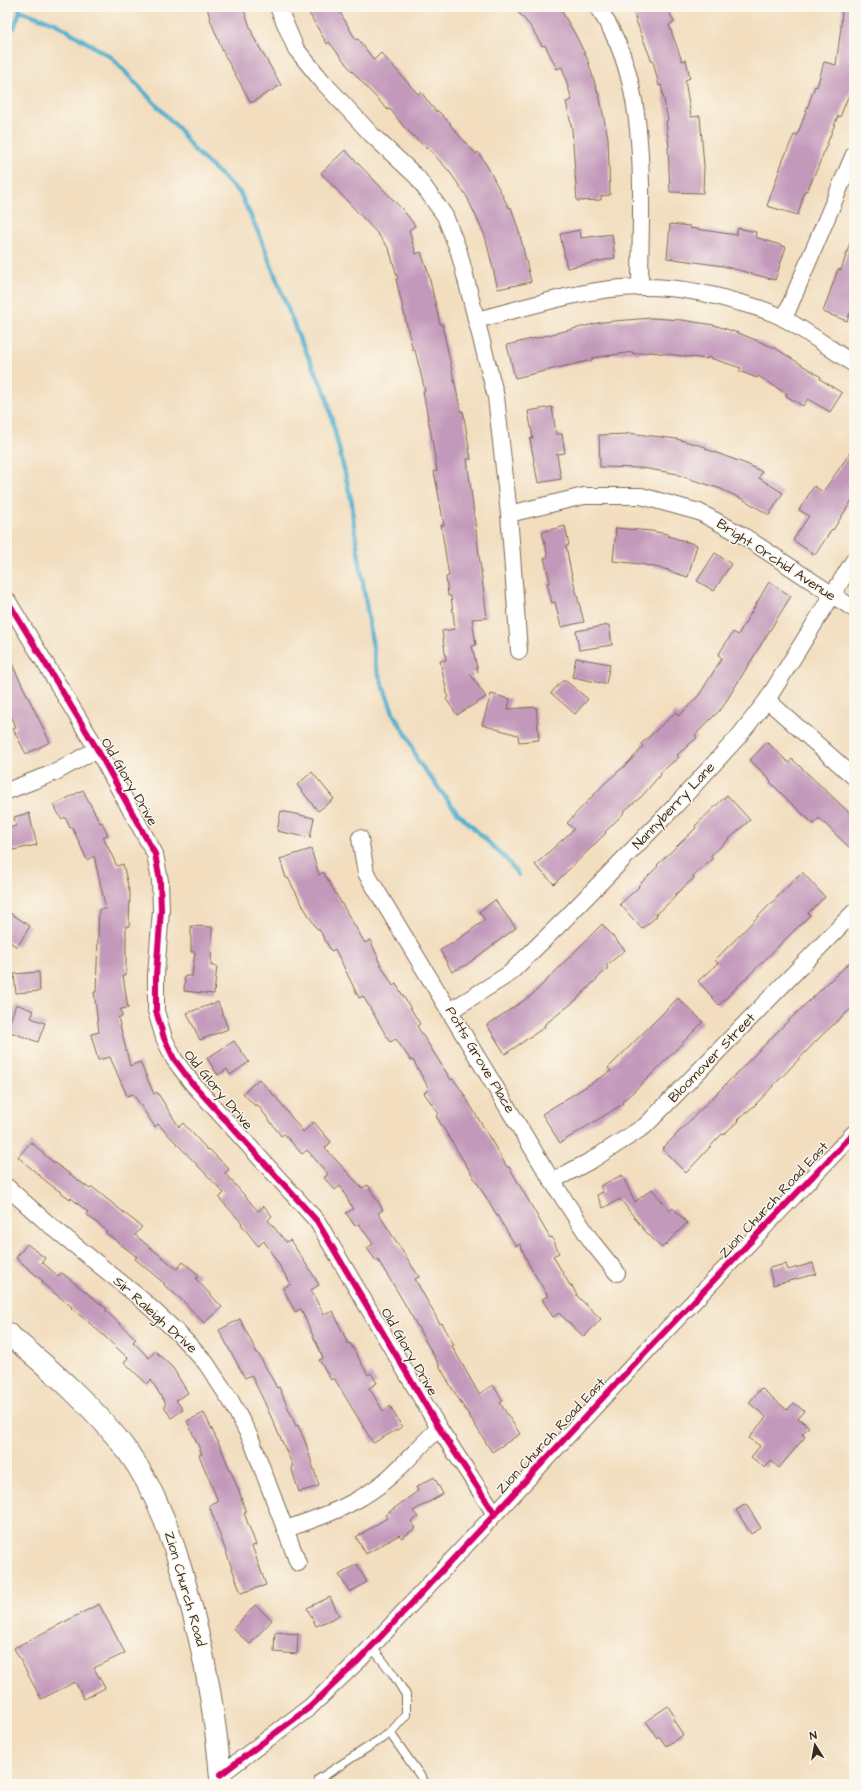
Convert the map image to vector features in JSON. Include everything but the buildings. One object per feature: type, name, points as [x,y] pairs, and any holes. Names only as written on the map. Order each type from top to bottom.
[{"type":"street","points":[[278,7],[296,49],[323,82],[372,135],[417,177],[445,216],[459,252],[496,397],[509,514],[519,651]]},
{"type":"street","points":[[597,7],[606,19],[622,55],[632,88],[640,148],[640,287]]},
{"type":"street","points":[[784,319],[854,154]]},
{"type":"street","points":[[476,320],[583,294],[640,287],[708,293],[749,305],[784,319],[854,364]]},
{"type":"street","name":"Bright Orchid Avenue","points":[[509,514],[584,496],[641,496],[699,512],[742,535],[832,596],[854,609]]},
{"type":"street","name":"Nannyberry Lane","points":[[450,1012],[508,974],[562,922],[740,736],[767,700],[854,560]]},
{"type":"street","name":"Old Glory Drive","points":[[7,600],[96,749],[155,854],[160,881],[161,910],[156,975],[156,1011],[164,1038],[174,1059],[192,1082],[317,1220],[439,1428],[495,1514]]},
{"type":"street","points":[[767,700],[854,777]]},
{"type":"street","points":[[7,791],[56,772],[96,749]]},
{"type":"street","name":"Potts Grove Place","points":[[360,838],[366,874],[552,1181],[592,1242],[617,1273]]},
{"type":"street","name":"Bloomover Street","points":[[552,1181],[592,1160],[645,1126],[854,912]]},
{"type":"street","name":"Zion Church Road East","points":[[220,1780],[310,1707],[371,1646],[854,1133]]},
{"type":"street","name":"Sir Raleigh Drive","points":[[7,1188],[45,1221],[140,1298],[177,1332],[206,1363],[231,1401],[250,1440],[298,1563]]},
{"type":"street","name":"Zion Church Road","points":[[7,1333],[44,1364],[107,1424],[129,1453],[152,1493],[166,1523],[178,1556],[207,1671],[217,1732],[220,1780]]},
{"type":"street","points":[[286,1529],[335,1511],[363,1497],[387,1479],[439,1428]]},
{"type":"lane","points":[[319,1779],[390,1733],[406,1715],[406,1695],[393,1674],[371,1646]]},
{"type":"lane","points":[[390,1733],[426,1784]]},
{"type":"waterway","points":[[7,32],[14,28],[20,11],[19,7]]},
{"type":"waterway","points":[[20,11],[55,23],[111,57],[179,129],[192,148],[240,193],[260,236],[298,335],[326,394],[352,503],[353,519],[376,667],[394,715],[409,739],[417,760],[457,812],[508,861],[518,875]]},
{"type":"cycle path","points":[[7,600],[97,749],[155,854],[160,881],[161,910],[156,975],[156,1011],[164,1038],[174,1059],[192,1083],[317,1221],[439,1428],[495,1514]]},
{"type":"cycle path","points":[[220,1775],[310,1707],[359,1660],[652,1345],[854,1133]]}]
